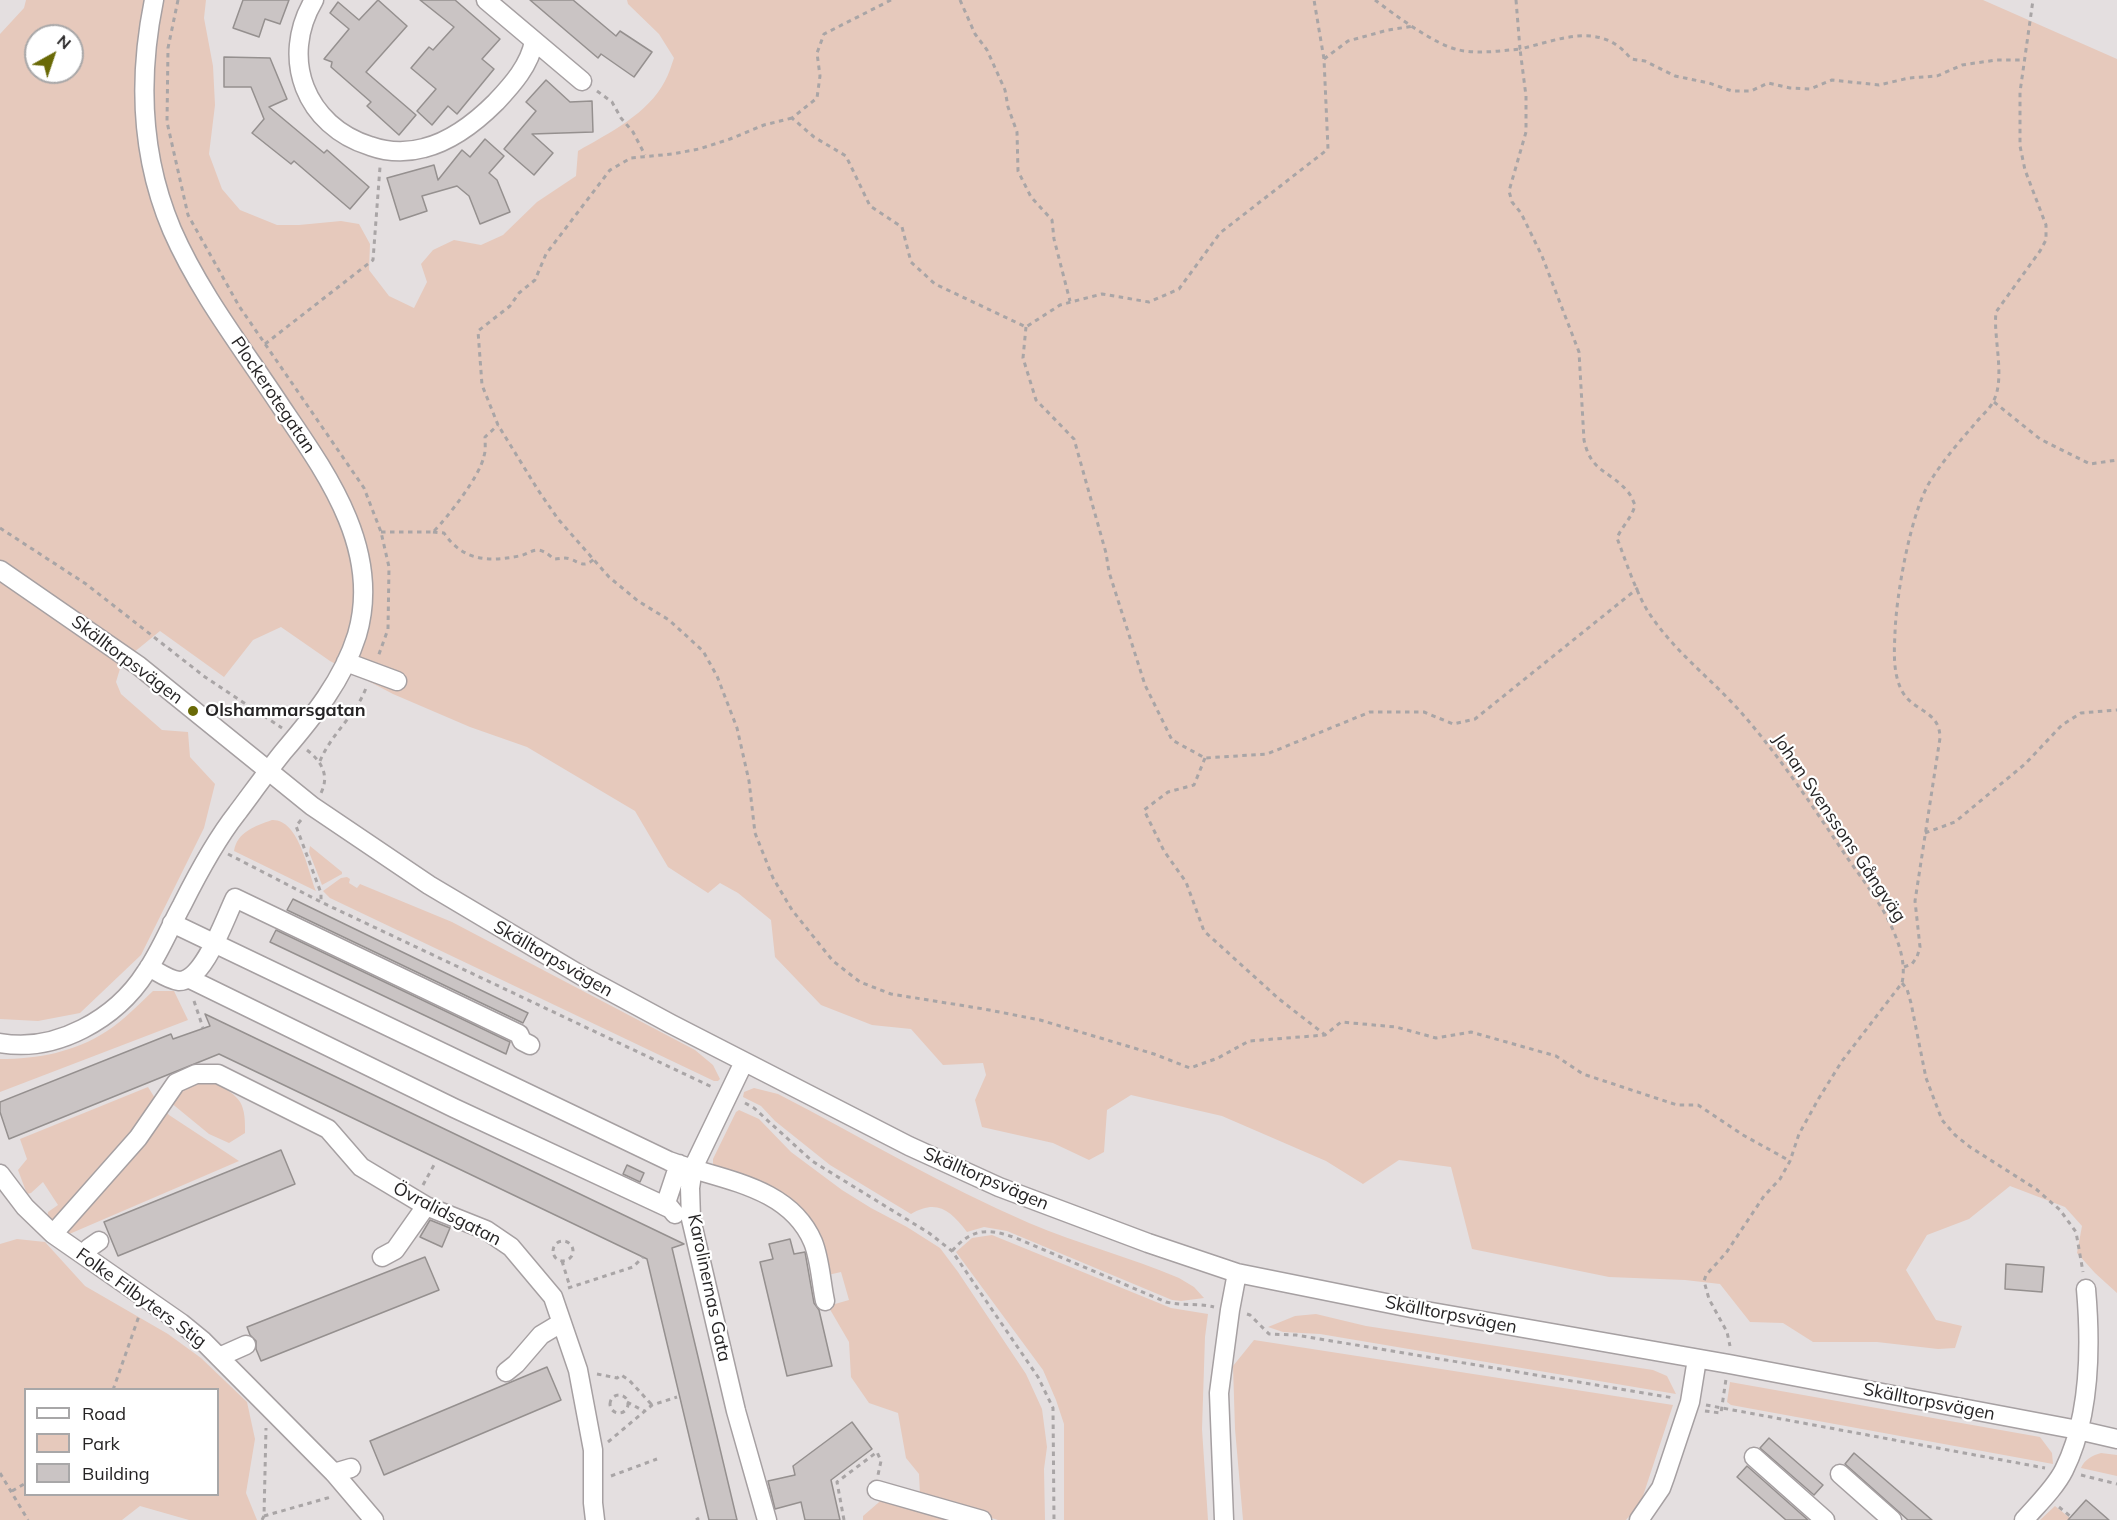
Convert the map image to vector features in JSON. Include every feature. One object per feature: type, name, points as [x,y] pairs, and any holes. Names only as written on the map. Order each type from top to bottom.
[{"type":"street","name":"Plockerotegatan","points":[[154,0],[146,54],[144,103],[148,145],[159,193],[172,231],[194,274],[340,499],[350,522],[360,561],[362,594],[357,633],[346,663],[326,698],[268,773]]},
{"type":"street","points":[[314,0],[306,15],[300,40],[299,68],[306,90],[316,110],[332,127],[356,142],[382,150],[399,152],[423,149],[445,141],[467,128],[508,89],[532,53],[534,41]]},
{"type":"street","points":[[486,0],[582,81]]},
{"type":"street","name":"Skälltorpsvägen","points":[[0,570],[139,666],[268,773],[312,806],[401,868],[486,921],[582,976],[744,1062],[909,1146],[999,1187],[1148,1243],[1237,1273],[1437,1313],[1728,1364],[2117,1439]]},
{"type":"street","points":[[346,663],[397,681]]},
{"type":"street","points":[[0,1043],[11,1045],[46,1042],[73,1034],[96,1022],[125,1000],[149,968],[213,847],[268,773]]},
{"type":"street","points":[[190,979],[200,969],[235,898],[519,1034],[522,1041],[530,1045]]},
{"type":"street","points":[[172,923],[585,1122],[686,1166],[762,1191],[776,1199],[806,1229],[813,1243],[825,1300]]},
{"type":"street","points":[[149,968],[177,981],[190,979],[454,1108],[669,1208],[683,1218],[691,1219]]},
{"type":"street","name":"Karolinernas Gata","points":[[744,1062],[686,1166],[690,1188],[691,1219],[736,1411],[767,1520]]},
{"type":"street","name":"Övralidsgatan","points":[[53,1234],[138,1138],[176,1083],[196,1074],[219,1074],[328,1129],[361,1167],[426,1206],[486,1230],[511,1247],[553,1296],[578,1370],[593,1450],[595,1520]]},
{"type":"street","points":[[669,1208],[666,1203],[667,1199],[686,1166]]},
{"type":"street","name":"Folke Filbyters Stig","points":[[0,1174],[25,1207],[53,1234],[182,1323],[272,1411],[343,1470],[348,1489],[374,1520]]},
{"type":"street","points":[[382,1257],[395,1250],[426,1206]]},
{"type":"street","points":[[84,1255],[99,1241]]},
{"type":"street","points":[[1224,1520],[1219,1394],[1237,1273]]},
{"type":"street","points":[[2024,1520],[2064,1471],[2078,1430],[2087,1377],[2089,1328],[2086,1289]]},
{"type":"street","points":[[506,1372],[541,1335],[561,1323]]},
{"type":"street","points":[[219,1357],[246,1345]]},
{"type":"street","points":[[1639,1520],[1661,1488],[1690,1401],[1697,1359]]},
{"type":"street","points":[[1754,1457],[1825,1520]]},
{"type":"street","points":[[1840,1474],[1892,1520]]},
{"type":"street","points":[[877,1490],[982,1520]]},
{"type":"path","points":[[891,0],[824,34],[817,54],[820,75],[817,98],[792,118],[764,124],[699,149],[631,158],[610,170],[546,254],[535,280],[519,293],[510,306],[478,331],[482,385],[498,425],[558,519],[609,577],[638,601],[669,620],[703,651],[717,676],[737,728],[749,781],[755,833],[773,878],[792,910],[833,962],[860,982],[891,994],[1040,1020],[1143,1051],[1190,1068],[1218,1058],[1249,1041],[1325,1035],[1341,1022],[1396,1027],[1436,1038],[1471,1032],[1556,1056],[1583,1074],[1677,1105],[1698,1105],[1743,1135],[1790,1161]]},
{"type":"path","points":[[960,0],[1005,90],[1017,132],[1018,171],[1030,197],[1052,220],[1054,239],[1071,302]]},
{"type":"path","points":[[1026,327],[1060,304],[1102,294],[1149,302],[1179,289],[1220,232],[1328,149],[1324,58],[1314,0]]},
{"type":"path","points":[[1375,0],[1445,45],[1460,50],[1492,52],[1520,49],[1579,34],[1610,39],[1631,59],[1645,61],[1675,76],[1709,83],[1732,91],[1751,91],[1768,83],[1790,88],[1810,89],[1832,80],[1879,85],[1909,78],[1936,76],[1962,65],[1996,60],[2025,60]]},
{"type":"path","points":[[1516,0],[1520,49]]},
{"type":"path","points":[[1904,967],[1912,964],[1920,947],[1915,902],[1940,728],[1935,719],[1903,693],[1895,673],[1895,632],[1904,565],[1918,506],[1926,488],[1944,461],[1994,401],[1999,378],[1996,312],[2046,240],[2046,225],[2025,170],[2020,146],[2020,92],[2034,0]]},
{"type":"path","points":[[1324,58],[1348,41],[1388,30],[1414,26]]},
{"type":"path","name":"Johan Svenssons Gångväg","points":[[1520,49],[1526,96],[1526,132],[1509,191],[1512,201],[1521,213],[1542,256],[1579,352],[1586,451],[1591,461],[1628,492],[1635,505],[1632,515],[1621,528],[1617,538],[1648,612],[1666,635],[1762,737],[1801,789],[1880,906],[1896,936],[1904,967],[1902,983]]},
{"type":"path","points":[[582,81],[612,102],[621,118],[633,132],[645,155]]},
{"type":"path","points":[[792,118],[814,137],[846,156],[870,206],[902,227],[911,262],[935,284],[1026,327]]},
{"type":"path","points":[[265,344],[373,260],[382,150]]},
{"type":"path","points":[[1026,327],[1023,358],[1036,400],[1074,439],[1107,553],[1109,572],[1145,685],[1172,740],[1205,758],[1267,754],[1370,712],[1424,712],[1453,724],[1475,718],[1638,588]]},
{"type":"path","points":[[1994,401],[2040,439],[2090,464],[2117,460]]},
{"type":"path","points":[[433,532],[449,516],[472,480],[484,457],[485,437],[498,425]]},
{"type":"path","points":[[381,532],[444,533],[453,547],[470,556],[489,561],[519,556],[536,550],[544,552],[554,560],[567,558],[581,565],[587,565],[594,559]]},
{"type":"path","points":[[1924,833],[1954,822],[2025,764],[2062,725],[2081,713],[2117,711]]},
{"type":"path","points":[[1205,758],[1194,785],[1168,792],[1144,810],[1164,851],[1186,882],[1204,931],[1279,999],[1325,1035]]},
{"type":"path","points":[[190,979],[192,997],[203,1028]]},
{"type":"path","points":[[1722,1409],[1730,1340],[1709,1299],[1704,1281],[1706,1275],[1726,1253],[1764,1196],[1780,1179],[1790,1161],[1799,1134],[1842,1061],[1902,983],[1911,1003],[1926,1078],[1942,1120],[1970,1147],[2036,1189],[2060,1210],[2076,1232],[2086,1289]]},
{"type":"path","points":[[952,1251],[968,1236],[979,1231],[993,1231],[1166,1302],[1180,1305],[1205,1305],[1250,1315],[1269,1334],[1296,1335],[1690,1401],[1722,1409],[2064,1471],[2117,1484]]},
{"type":"path","points":[[562,1261],[574,1254],[572,1244],[566,1240],[558,1241],[553,1249],[556,1258],[562,1261],[570,1287]]},
{"type":"path","points":[[553,1296],[570,1287],[633,1267],[643,1257]]},
{"type":"path","points":[[113,1388],[146,1298]]},
{"type":"path","points":[[578,1370],[617,1378],[621,1375],[629,1380],[652,1405]]},
{"type":"path","points":[[627,1402],[627,1408],[620,1413],[614,1412],[610,1405],[612,1397],[617,1395],[625,1397],[627,1402],[645,1412]]},
{"type":"path","points":[[593,1450],[607,1443],[652,1405],[677,1397]]},
{"type":"path","points":[[272,1411],[266,1417],[263,1518],[344,1493],[348,1489]]},
{"type":"path","points":[[844,1520],[837,1482],[877,1452],[881,1461],[880,1469],[872,1486],[877,1490]]},
{"type":"path","points":[[593,1483],[657,1459]]},
{"type":"path","points":[[0,1473],[28,1520]]},
{"type":"path","points":[[11,1491],[24,1484]]},
{"type":"path","points":[[2053,1502],[2070,1516]]},
{"type":"green space","points":[[26,0],[206,0],[204,18],[213,66],[215,105],[209,154],[222,189],[240,210],[277,225],[341,221],[359,224],[370,244],[369,270],[389,296],[414,308],[427,282],[421,264],[433,250],[454,240],[481,245],[503,235],[537,202],[576,176],[578,151],[627,122],[658,93],[674,58],[659,34],[628,4],[627,0],[1983,0],[2117,59],[2117,1293],[2077,1253],[2082,1226],[2065,1207],[2010,1186],[1969,1219],[1927,1235],[1906,1270],[1936,1320],[1962,1326],[1955,1348],[1938,1349],[1877,1342],[1813,1342],[1783,1323],[1750,1322],[1720,1284],[1609,1277],[1472,1249],[1451,1167],[1399,1160],[1363,1184],[1326,1161],[1222,1116],[1131,1095],[1107,1110],[1104,1152],[1089,1160],[1053,1143],[982,1127],[975,1100],[986,1075],[983,1063],[943,1065],[911,1029],[872,1025],[821,1005],[775,957],[771,920],[738,893],[720,883],[708,893],[668,867],[635,811],[527,747],[470,727],[393,694],[330,661],[281,627],[253,640],[224,677],[160,631],[122,662],[116,682],[121,694],[162,730],[188,732],[190,757],[215,784],[204,828],[141,955],[80,1013],[38,1021],[0,1019],[0,34],[24,8]]},
{"type":"green space","points":[[272,820],[281,822],[296,837],[316,891],[234,851],[243,834],[253,827]]},
{"type":"green space","points":[[310,846],[342,874],[322,885],[309,852]]},
{"type":"green space","points":[[341,878],[350,879],[349,883],[357,888],[360,884],[452,922],[695,1050],[713,1065],[720,1079],[714,1081],[330,898],[323,891]]},
{"type":"green space","points":[[153,991],[174,991],[188,1020],[0,1092],[0,1059],[42,1056],[82,1044],[113,1027]]},
{"type":"green space","points":[[209,1080],[227,1090],[242,1105],[245,1133],[229,1143],[209,1134],[170,1102],[180,1084]]},
{"type":"green space","points":[[148,1087],[169,1115],[239,1161],[67,1235],[47,1220],[48,1212],[58,1205],[43,1182],[27,1194],[18,1170],[27,1159],[20,1139]]},
{"type":"green space","points":[[754,1088],[778,1094],[997,1209],[1066,1238],[1179,1278],[1194,1287],[1204,1298],[1172,1300],[1007,1231],[984,1227],[967,1232],[949,1213],[936,1207],[928,1207],[911,1214],[830,1165],[775,1121],[761,1106],[743,1097],[744,1092]]},
{"type":"green space","points":[[739,1110],[759,1119],[791,1152],[842,1190],[940,1248],[958,1272],[1026,1374],[1042,1409],[1047,1447],[1044,1469],[1045,1520],[998,1520],[920,1495],[919,1474],[906,1458],[898,1413],[869,1403],[851,1377],[849,1342],[828,1306],[849,1300],[841,1272],[828,1275],[816,1233],[713,1167],[713,1159]]},
{"type":"green space","points":[[992,1235],[1171,1308],[1208,1314],[1202,1429],[1208,1520],[1064,1520],[1064,1424],[1056,1400],[1043,1370],[956,1252],[972,1238]]},
{"type":"green space","points":[[17,1239],[45,1242],[85,1286],[168,1334],[201,1358],[247,1402],[255,1439],[246,1493],[257,1520],[189,1520],[140,1506],[122,1520],[0,1520],[0,1244]]},
{"type":"green space","points":[[1316,1314],[1366,1326],[1653,1370],[1667,1376],[1676,1394],[1320,1334],[1283,1332],[1268,1327],[1295,1316]]},
{"type":"green space","points":[[1254,1340],[1673,1405],[1641,1502],[1626,1520],[1243,1520],[1235,1429],[1233,1366]]},
{"type":"green space","points":[[1730,1382],[2040,1437],[2052,1453],[2053,1464],[1731,1405],[1727,1402]]},
{"type":"green space","points":[[2101,1453],[2117,1455],[2117,1476],[2081,1468],[2089,1458]]},
{"type":"green space","points":[[885,1497],[954,1520],[863,1520],[863,1516]]},
{"type":"green space","points":[[2055,1506],[2070,1518],[2068,1520],[2040,1520]]},
{"type":"building","points":[[243,0],[289,0],[280,24],[265,19],[259,37],[233,28]]},
{"type":"building","points":[[378,0],[407,26],[366,72],[416,115],[399,135],[367,106],[371,102],[331,67],[332,62],[324,59],[349,29],[330,13],[338,2],[359,20]]},
{"type":"building","points":[[420,0],[455,0],[500,39],[482,59],[494,69],[457,114],[448,106],[432,125],[417,111],[436,89],[411,68],[429,47],[433,50],[454,27]]},
{"type":"building","points":[[530,0],[573,0],[616,36],[620,31],[652,52],[634,77],[601,54],[598,58]]},
{"type":"building","points":[[224,57],[270,58],[287,99],[269,107],[324,153],[327,150],[369,187],[350,209],[294,161],[291,164],[252,133],[264,119],[251,87],[224,87]]},
{"type":"building","points":[[546,80],[570,102],[592,101],[593,132],[532,134],[553,153],[534,175],[504,149],[536,111],[526,102]]},
{"type":"building","points":[[485,139],[504,156],[489,173],[497,180],[510,212],[480,224],[469,196],[457,186],[422,196],[427,211],[400,220],[387,178],[434,165],[438,180],[462,150],[470,157]]},
{"type":"building","points":[[293,899],[528,1013],[523,1023],[287,910]]},
{"type":"building","points":[[276,930],[510,1042],[506,1054],[270,942]]},
{"type":"building","points":[[205,1014],[684,1244],[672,1248],[737,1520],[709,1520],[647,1259],[219,1054],[9,1139],[0,1112],[0,1102],[171,1034],[173,1039],[210,1026]]},
{"type":"building","points":[[281,1150],[295,1184],[118,1256],[104,1222]]},
{"type":"building","points":[[627,1165],[644,1173],[640,1182],[623,1174]]},
{"type":"building","points":[[430,1220],[450,1228],[442,1247],[420,1237]]},
{"type":"building","points":[[790,1239],[794,1254],[805,1252],[814,1303],[819,1310],[832,1366],[787,1376],[760,1262],[773,1259],[769,1244]]},
{"type":"building","points":[[425,1257],[439,1290],[261,1361],[256,1349],[256,1341],[250,1335],[247,1327]]},
{"type":"building","points":[[2006,1264],[2044,1267],[2042,1292],[2005,1289]]},
{"type":"building","points":[[547,1367],[561,1400],[384,1475],[370,1441]]},
{"type":"building","points":[[852,1422],[872,1449],[831,1480],[840,1520],[805,1520],[801,1502],[775,1509],[768,1481],[795,1475],[793,1466]]},
{"type":"building","points":[[1769,1438],[1823,1485],[1814,1495],[1760,1448]]},
{"type":"building","points":[[1854,1453],[1932,1520],[1908,1520],[1845,1464]]},
{"type":"building","points":[[1747,1466],[1808,1520],[1786,1520],[1737,1477]]},
{"type":"building","points":[[2086,1500],[2109,1520],[2068,1520]]},
{"type":"place","name":"Olshammarsgatan","points":[[193,711]]}]
